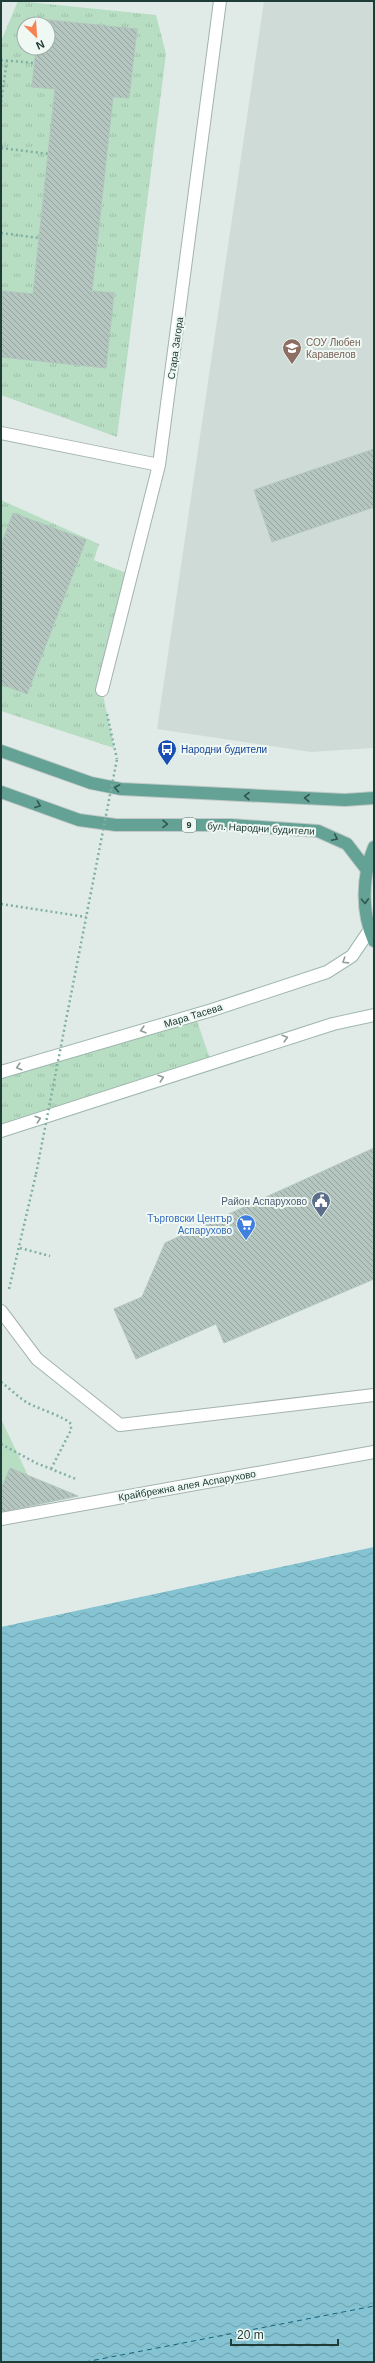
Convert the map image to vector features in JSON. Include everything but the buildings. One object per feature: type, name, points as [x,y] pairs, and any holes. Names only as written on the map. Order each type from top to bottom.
[{"type":"main road","points":[[1,751],[91,783],[121,788],[345,800],[374,798]]},
{"type":"main road","name":"бул. Народни будители","points":[[1,792],[79,820],[116,825],[230,825],[318,830],[347,844],[366,870]]},
{"type":"main road","points":[[372,936],[364,901],[366,870],[374,847]]},
{"type":"street","name":"Стара Загора","points":[[102,690],[159,465],[220,1]]},
{"type":"street","points":[[1,433],[159,465]]},
{"type":"street","name":"Мара Тасева","points":[[1,1072],[212,1010],[327,972],[352,956],[372,936]]},
{"type":"street","points":[[1,1131],[311,1030],[374,1015]]},
{"type":"street","points":[[1,1311],[37,1359],[120,1425],[374,1395]]},
{"type":"street","name":"Крайбрежна алея Аспарухово","points":[[1,1519],[374,1452]]},
{"type":"path","points":[[1,60],[34,63]]},
{"type":"path","points":[[1,102],[7,60]]},
{"type":"path","points":[[1,148],[48,154]]},
{"type":"path","points":[[1,232],[39,238]]},
{"type":"path","points":[[11,1279],[20,1248],[36,1174],[117,759],[102,690]]},
{"type":"path","points":[[1,904],[86,917]]},
{"type":"path","points":[[20,1248],[50,1256]]},
{"type":"path","points":[[1,1382],[26,1402],[56,1417],[68,1420],[71,1424],[68,1436],[51,1469]]},
{"type":"path","points":[[1,1445],[51,1469],[79,1480],[95,1502]]},
{"type":"shaded area","name":"СОУ Любен Каравелов","points":[[264,1],[374,1],[374,748],[311,752],[157,729]]},
{"type":"green space","points":[[18,1],[156,15],[166,54],[117,437],[1,395],[1,41]]},
{"type":"green space","points":[[1,500],[99,544],[94,560],[131,575],[102,690],[114,748],[1,711]]},
{"type":"green space","points":[[195,1015],[211,1062],[1,1131],[1,1072]]},
{"type":"green space","points":[[1,1419],[33,1486],[1,1494]]},
{"type":"water","points":[[374,1547],[374,2362],[1,2362],[1,1627]]},
{"type":"ferry route","points":[[85,2362],[374,2306]]},
{"type":"place","name":"СОУ Любен Каравелов","points":[[292,365]]},
{"type":"place","name":"Народни будители","points":[[167,766]]},
{"type":"place","name":"Район Аспарухово","points":[[321,1218]]},
{"type":"place","name":"Търговски Център Аспарухово","points":[[246,1241]]}]
